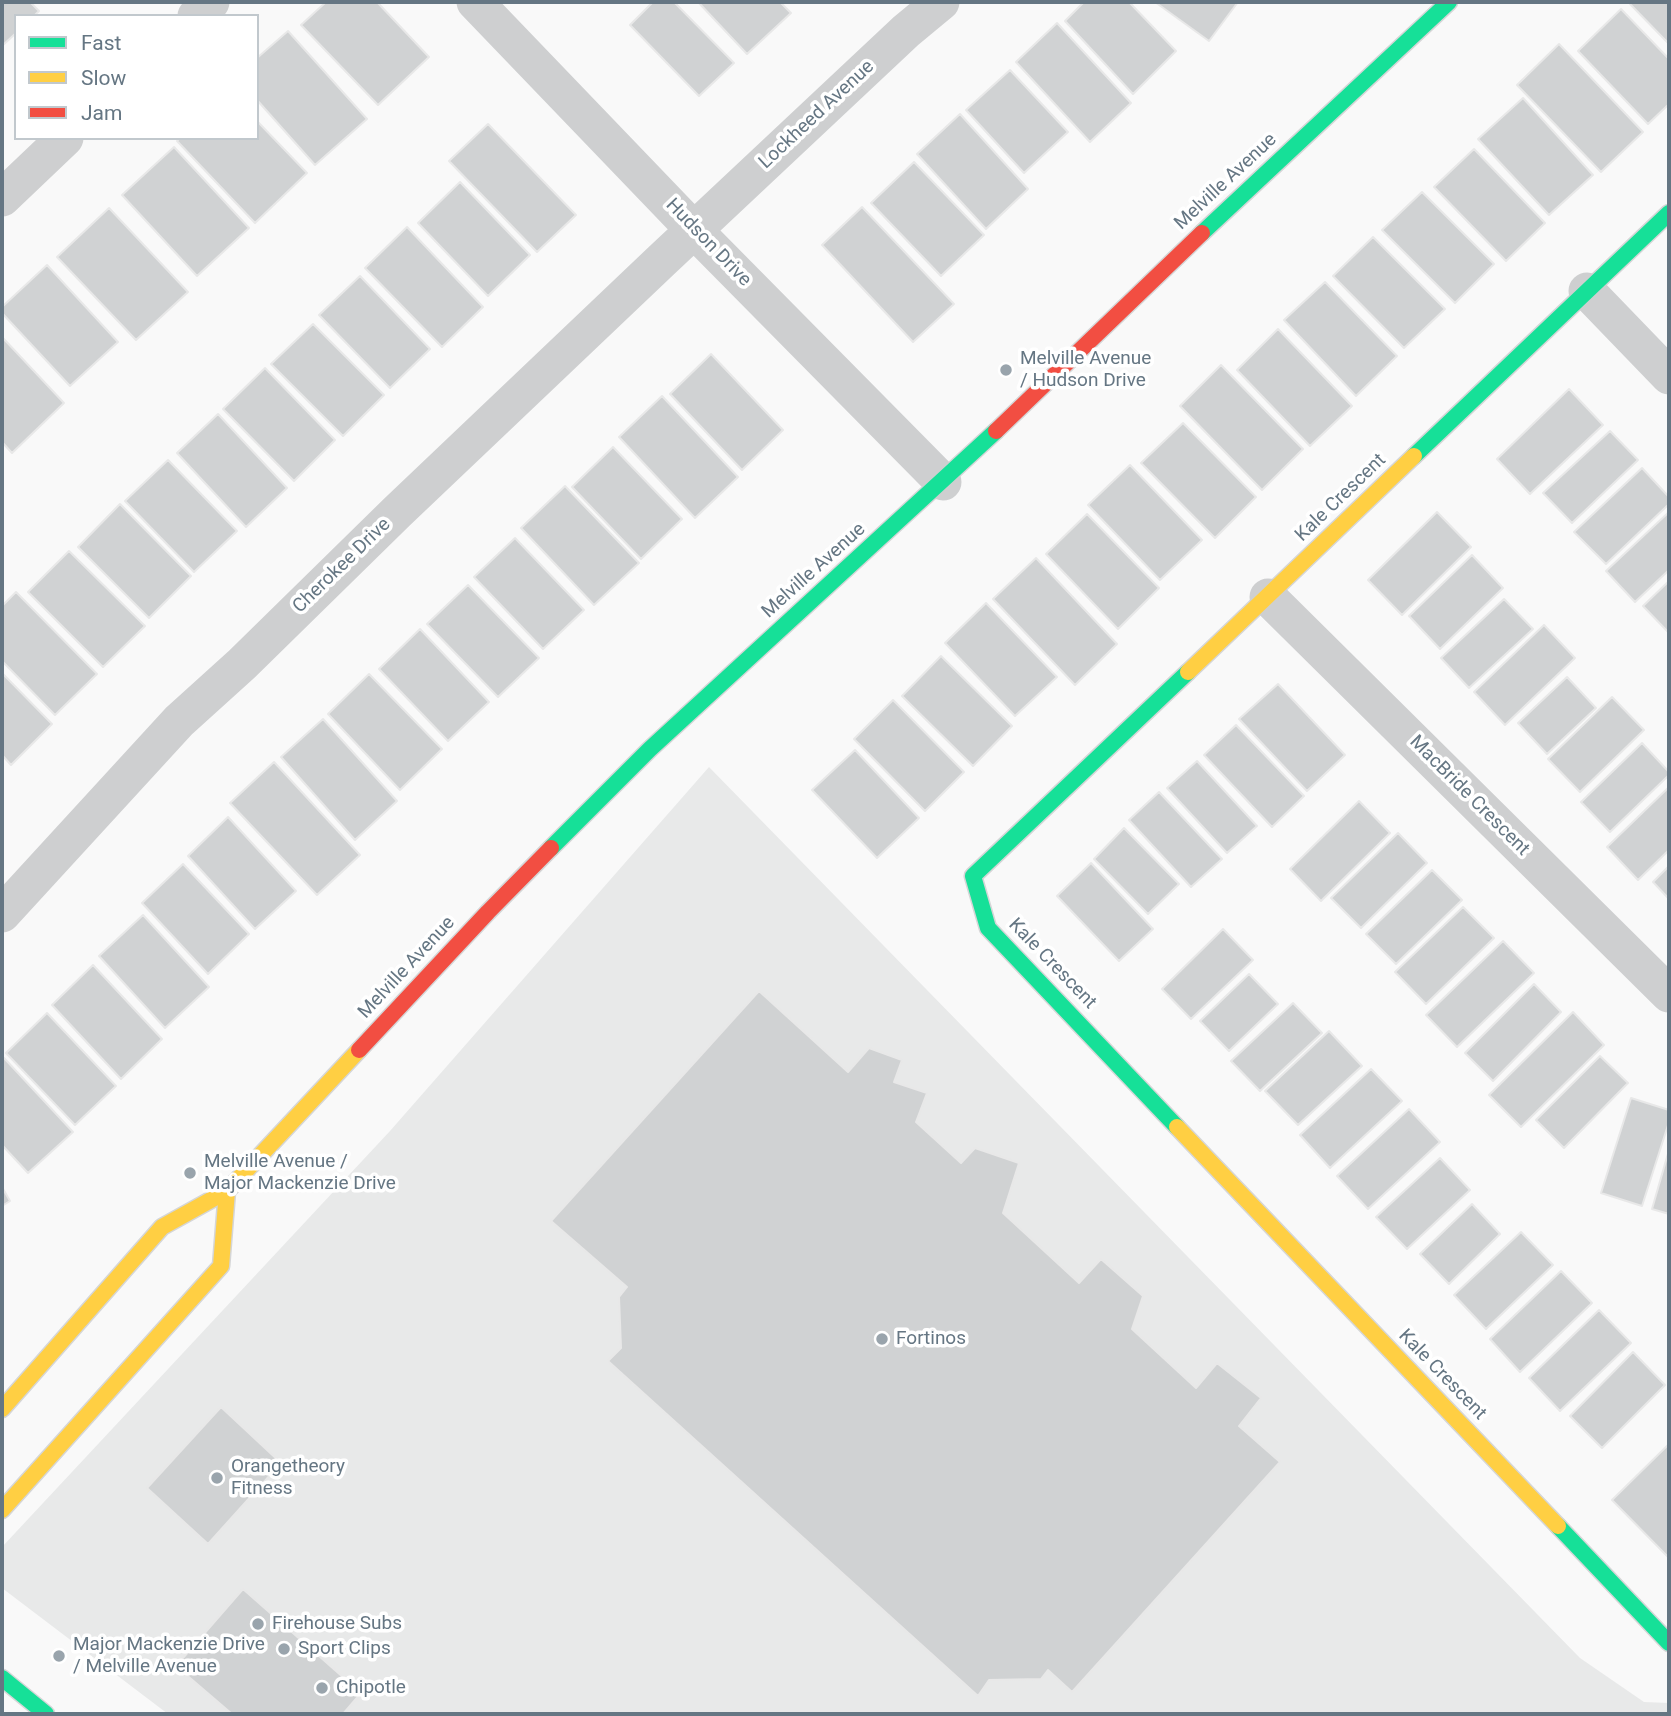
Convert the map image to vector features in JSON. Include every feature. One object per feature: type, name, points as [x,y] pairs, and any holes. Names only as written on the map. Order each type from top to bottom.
[{"type":"street","name":"Hudson Drive","points":[[475,2],[694,230],[943,482]]},
{"type":"street","name":"Lockheed Avenue","points":[[694,230],[906,31],[941,2]]},
{"type":"street","name":"Melville Avenue","points":[[2,1409],[162,1227],[227,1191],[488,912],[650,749],[943,482],[1248,189],[1449,2]]},
{"type":"street","points":[[2,198],[63,140]]},
{"type":"street","name":"Kale Crescent","points":[[1669,213],[973,876],[988,928],[1669,1643]]},
{"type":"street","name":"Cherokee Drive","points":[[2,914],[179,721],[242,664],[397,512],[694,230]]},
{"type":"street","points":[[1587,291],[1669,376]]},
{"type":"street","name":"MacBride Crescent","points":[[1268,597],[1669,994]]},
{"type":"street","points":[[2,1510],[220,1266],[227,1191]]},
{"type":"street","points":[[2,1678],[46,1714]]},
{"type":"shaded area","points":[[709,767],[1580,1658],[1644,1702],[1669,1703],[1669,1714],[168,1714],[2,1588],[2,1547],[390,1131]]},
{"type":"building","points":[[2,2],[30,2],[39,11],[36,14],[14,14],[14,35],[2,46]]},
{"type":"building","points":[[326,2],[377,2],[429,57],[378,105],[301,25]]},
{"type":"building","points":[[653,2],[674,2],[734,63],[699,96],[630,25]]},
{"type":"building","points":[[698,2],[780,2],[791,13],[747,54]]},
{"type":"building","points":[[1084,2],[1129,2],[1176,51],[1133,94],[1065,21]]},
{"type":"building","points":[[1155,2],[1238,2],[1209,41]]},
{"type":"building","points":[[1669,2],[1669,44],[1630,4]]},
{"type":"building","points":[[1621,9],[1669,59],[1669,104],[1648,124],[1578,51]]},
{"type":"building","points":[[1057,23],[1131,103],[1090,142],[1016,62]]},
{"type":"building","points":[[288,31],[367,119],[315,165],[259,102],[259,56]]},
{"type":"building","points":[[1559,44],[1643,132],[1601,172],[1517,85]]},
{"type":"building","points":[[1010,70],[1068,132],[1024,173],[966,110]]},
{"type":"building","points":[[1523,98],[1593,175],[1549,215],[1478,139]]},
{"type":"building","points":[[960,114],[1028,189],[986,229],[917,154]]},
{"type":"building","points":[[259,123],[307,173],[255,223],[177,141],[259,140]]},
{"type":"building","points":[[488,124],[576,215],[537,252],[449,161]]},
{"type":"building","points":[[174,147],[249,228],[197,276],[122,195]]},
{"type":"building","points":[[1474,149],[1545,223],[1506,261],[1434,187]]},
{"type":"building","points":[[914,162],[984,235],[941,276],[871,203]]},
{"type":"building","points":[[460,182],[530,255],[488,296],[418,223]]},
{"type":"building","points":[[1422,192],[1494,264],[1455,303],[1382,230]]},
{"type":"building","points":[[862,207],[954,304],[913,342],[822,245]]},
{"type":"building","points":[[109,208],[188,292],[136,340],[57,257]]},
{"type":"building","points":[[407,227],[483,307],[442,347],[365,268]]},
{"type":"building","points":[[1373,237],[1445,309],[1404,348],[1333,276]]},
{"type":"building","points":[[47,265],[118,342],[70,386],[2,313],[2,307]]},
{"type":"building","points":[[360,276],[430,349],[390,388],[319,315]]},
{"type":"building","points":[[1325,282],[1397,356],[1356,396],[1284,320]]},
{"type":"building","points":[[313,324],[384,395],[343,436],[271,364]]},
{"type":"building","points":[[1278,329],[1352,406],[1310,446],[1237,370]]},
{"type":"building","points":[[2,337],[64,403],[12,453],[2,442]]},
{"type":"building","points":[[711,354],[783,430],[742,470],[670,394]]},
{"type":"building","points":[[1221,365],[1303,449],[1262,490],[1180,406]]},
{"type":"building","points":[[265,368],[335,440],[294,481],[223,409]]},
{"type":"building","points":[[1569,389],[1603,425],[1530,494],[1497,459]]},
{"type":"building","points":[[662,396],[738,477],[695,518],[619,437]]},
{"type":"building","points":[[218,414],[287,488],[246,527],[177,453]]},
{"type":"building","points":[[1183,423],[1256,497],[1215,538],[1141,463]]},
{"type":"building","points":[[1610,431],[1638,460],[1572,523],[1543,493]]},
{"type":"building","points":[[613,447],[682,519],[641,559],[572,487]]},
{"type":"building","points":[[168,460],[237,531],[194,572],[125,501]]},
{"type":"building","points":[[1130,465],[1202,540],[1160,580],[1088,505]]},
{"type":"building","points":[[1642,468],[1669,497],[1669,504],[1606,564],[1574,532]]},
{"type":"building","points":[[565,486],[639,563],[594,605],[521,528]]},
{"type":"building","points":[[120,504],[191,576],[149,618],[78,547]]},
{"type":"building","points":[[1437,512],[1471,547],[1402,615],[1368,580]]},
{"type":"building","points":[[1669,512],[1669,570],[1635,602],[1606,571]]},
{"type":"building","points":[[1087,514],[1159,588],[1118,629],[1046,554]]},
{"type":"building","points":[[515,538],[584,610],[543,649],[474,577]]},
{"type":"building","points":[[69,551],[145,626],[103,667],[28,592]]},
{"type":"building","points":[[1472,555],[1503,588],[1440,649],[1409,616]]},
{"type":"building","points":[[1036,558],[1117,644],[1075,685],[993,599]]},
{"type":"building","points":[[1669,581],[1669,633],[1643,606]]},
{"type":"building","points":[[468,585],[539,658],[498,697],[427,624]]},
{"type":"building","points":[[16,592],[97,674],[55,715],[2,661],[2,606]]},
{"type":"building","points":[[1504,599],[1533,629],[1469,688],[1441,658]]},
{"type":"building","points":[[986,603],[1057,677],[1015,716],[945,643]]},
{"type":"building","points":[[1544,625],[1575,658],[1505,725],[1474,692]]},
{"type":"building","points":[[420,629],[489,702],[448,741],[379,669]]},
{"type":"building","points":[[941,656],[1012,726],[973,766],[902,696]]},
{"type":"building","points":[[2,673],[52,724],[11,765],[2,755]]},
{"type":"building","points":[[369,674],[442,749],[400,790],[328,714]]},
{"type":"building","points":[[1567,677],[1596,708],[1547,754],[1518,723]]},
{"type":"building","points":[[1278,684],[1345,755],[1307,791],[1239,719]]},
{"type":"building","points":[[1612,697],[1644,730],[1580,792],[1548,759]]},
{"type":"building","points":[[893,700],[964,772],[925,811],[854,739]]},
{"type":"building","points":[[323,719],[397,801],[355,840],[281,757]]},
{"type":"building","points":[[1236,725],[1304,796],[1272,827],[1204,755]]},
{"type":"building","points":[[1642,743],[1669,775],[1610,832],[1581,802]]},
{"type":"building","points":[[855,750],[919,818],[877,858],[812,790]]},
{"type":"building","points":[[1197,761],[1257,826],[1227,853],[1167,788]]},
{"type":"building","points":[[274,762],[360,855],[317,895],[230,803]]},
{"type":"building","points":[[1669,787],[1669,850],[1638,880],[1607,847]]},
{"type":"building","points":[[1159,792],[1222,859],[1191,887],[1129,820]]},
{"type":"building","points":[[1359,801],[1390,833],[1321,901],[1290,869]]},
{"type":"building","points":[[228,817],[296,891],[255,929],[188,856]]},
{"type":"building","points":[[1124,828],[1179,884],[1148,914],[1094,859]]},
{"type":"building","points":[[1398,833],[1427,863],[1361,928],[1331,898]]},
{"type":"building","points":[[1091,863],[1153,929],[1119,961],[1057,896]]},
{"type":"building","points":[[183,864],[249,934],[208,974],[142,903]]},
{"type":"building","points":[[1669,866],[1669,899],[1653,882]]},
{"type":"building","points":[[1432,870],[1462,900],[1396,964],[1366,934]]},
{"type":"building","points":[[1463,907],[1494,938],[1426,1004],[1395,972]]},
{"type":"building","points":[[143,915],[209,987],[165,1028],[99,956]]},
{"type":"building","points":[[1223,929],[1253,960],[1191,1019],[1162,989]]},
{"type":"building","points":[[1503,941],[1534,973],[1457,1047],[1426,1015]]},
{"type":"building","points":[[93,965],[162,1039],[121,1079],[52,1005]]},
{"type":"building","points":[[1249,974],[1278,1004],[1229,1051],[1200,1021]]},
{"type":"building","points":[[1534,984],[1561,1012],[1493,1081],[1465,1053]]},
{"type":"building","name":"Fortinos","points":[[759,991],[848,1072],[869,1048],[902,1060],[894,1082],[927,1093],[916,1122],[961,1163],[975,1148],[1019,1163],[1003,1213],[1079,1283],[1101,1259],[1143,1296],[1132,1329],[1196,1388],[1217,1363],[1261,1398],[1239,1426],[1280,1462],[1072,1692],[1048,1670],[1041,1679],[989,1680],[978,1696],[608,1361],[621,1348],[619,1297],[627,1287],[551,1221]]},
{"type":"building","points":[[1293,1003],[1322,1033],[1260,1091],[1231,1061]]},
{"type":"building","points":[[1573,1012],[1604,1045],[1521,1127],[1489,1095]]},
{"type":"building","points":[[47,1013],[116,1086],[75,1125],[6,1053]]},
{"type":"building","points":[[1329,1031],[1362,1066],[1298,1125],[1265,1091]]},
{"type":"building","points":[[1600,1056],[1628,1083],[1564,1148],[1536,1120]]},
{"type":"building","points":[[4,1058],[73,1132],[28,1173],[2,1145]]},
{"type":"building","points":[[1371,1069],[1402,1101],[1330,1168],[1300,1135]]},
{"type":"building","points":[[1631,1098],[1669,1110],[1669,1122],[1642,1206],[1601,1193]]},
{"type":"building","points":[[1409,1109],[1440,1142],[1368,1209],[1337,1176]]},
{"type":"building","points":[[1669,1150],[1669,1214],[1652,1209]]},
{"type":"building","points":[[1440,1158],[1470,1190],[1407,1249],[1376,1217]]},
{"type":"building","points":[[2,1187],[10,1201],[2,1206]]},
{"type":"building","points":[[1472,1204],[1500,1234],[1449,1284],[1420,1254]]},
{"type":"building","points":[[1521,1232],[1553,1265],[1486,1329],[1454,1295]]},
{"type":"building","points":[[1561,1271],[1592,1303],[1520,1372],[1490,1339]]},
{"type":"building","points":[[1599,1310],[1631,1343],[1560,1411],[1529,1378]]},
{"type":"building","points":[[1633,1352],[1665,1385],[1602,1448],[1570,1416]]},
{"type":"building","points":[[221,1407],[281,1463],[208,1544],[147,1488]]},
{"type":"building","points":[[1669,1444],[1669,1558],[1612,1500]]},
{"type":"building","points":[[243,1589],[361,1693],[343,1714],[232,1714],[176,1666]]},
{"type":"traffic: fast","points":[[1202,233],[1449,2]]},
{"type":"traffic: fast","points":[[1414,456],[1669,213]]},
{"type":"traffic: fast","points":[[551,848],[650,749],[996,431]]},
{"type":"traffic: fast","points":[[1177,1127],[988,928],[973,876],[1188,672]]},
{"type":"traffic: fast","points":[[1558,1526],[1669,1643]]},
{"type":"traffic: fast","points":[[2,1678],[46,1714]]},
{"type":"traffic: slow","points":[[1188,672],[1414,456]]},
{"type":"traffic: slow","points":[[2,1409],[162,1227],[227,1191],[359,1050]]},
{"type":"traffic: slow","points":[[1177,1127],[1558,1526]]},
{"type":"traffic: slow","points":[[2,1510],[221,1266],[227,1191]]},
{"type":"traffic: jam","points":[[996,431],[1202,233]]},
{"type":"traffic: jam","points":[[359,1050],[551,848]]},
{"type":"place","name":"Melville Avenue / Hudson Drive","points":[[1006,370]]},
{"type":"place","name":"Melville Avenue / Major Mackenzie Drive","points":[[190,1173]]},
{"type":"place","name":"Fortinos","points":[[882,1339]]},
{"type":"place","name":"Orangetheory Fitness","points":[[217,1478]]},
{"type":"place","name":"Firehouse Subs","points":[[258,1624]]},
{"type":"place","name":"Sport Clips","points":[[284,1649]]},
{"type":"place","name":"Major Mackenzie Drive / Melville Avenue","points":[[59,1656]]},
{"type":"place","name":"Chipotle","points":[[322,1688]]}]
